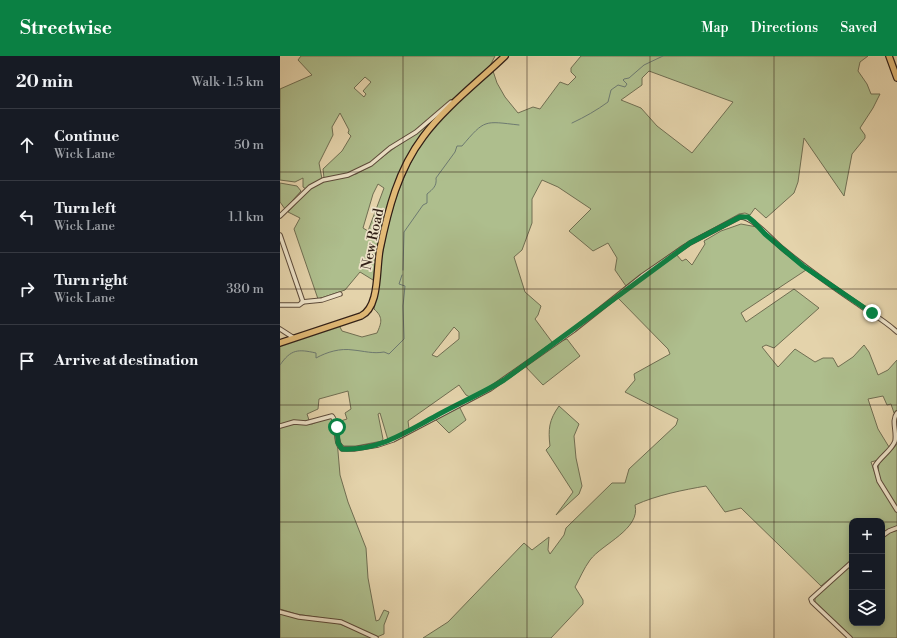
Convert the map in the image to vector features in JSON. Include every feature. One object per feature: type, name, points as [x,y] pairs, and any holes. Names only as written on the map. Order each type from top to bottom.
[{"type":"main road","points":[[460,99],[506,56]]},
{"type":"main road","points":[[889,56],[897,78]]},
{"type":"main road","name":"New Road","points":[[280,343],[360,316],[370,309],[375,297],[377,267],[383,237],[400,176],[423,137],[460,99]]},
{"type":"street","points":[[280,216],[314,185],[323,180],[348,175],[364,168],[390,148],[416,132],[452,101],[460,99]]},
{"type":"street","points":[[280,426],[294,422],[306,423],[329,416],[334,418],[337,427],[338,443],[342,449],[354,449],[378,445],[400,437],[434,417],[472,399],[504,380],[690,243],[740,217],[748,217],[765,234],[803,266],[883,320],[897,332]]},
{"type":"street","points":[[280,235],[302,302]]},
{"type":"street","points":[[280,305],[299,305],[302,302],[322,300],[340,294]]},
{"type":"street","points":[[280,329],[294,338]]},
{"type":"street","points":[[897,413],[895,416],[895,442],[875,466],[879,481],[897,510]]},
{"type":"street","points":[[885,534],[897,528]]},
{"type":"street","points":[[849,565],[811,599],[812,602],[850,638]]},
{"type":"street","points":[[280,612],[299,617],[341,622],[376,638]]},
{"type":"green space","points":[[301,56],[495,56],[491,64],[471,86],[417,130],[389,147],[370,163],[348,174],[324,178],[323,169],[342,151],[351,136],[348,133],[349,130],[340,113],[332,127],[333,135],[319,163],[322,179],[306,189],[303,187],[303,178],[295,182],[280,180],[280,89],[312,75],[298,60]],"holes":[[[365,77],[371,82],[363,91],[366,94],[364,97],[354,88]]]},
{"type":"green space","points":[[581,56],[868,56],[860,62],[858,71],[867,84],[871,94],[880,94],[860,128],[865,135],[865,138],[852,154],[844,196],[804,138],[798,182],[794,193],[766,218],[755,208],[750,215],[745,213],[739,214],[681,246],[626,286],[615,270],[617,258],[608,243],[593,251],[569,231],[591,209],[558,187],[542,180],[532,199],[532,223],[522,250],[514,257],[525,292],[541,306],[535,319],[552,342],[551,344],[567,339],[580,356],[543,385],[524,365],[506,378],[472,398],[466,395],[459,385],[408,421],[409,429],[388,440],[380,413],[378,414],[383,439],[382,441],[356,446],[344,446],[340,442],[337,422],[347,419],[345,413],[351,409],[348,391],[319,399],[318,409],[307,414],[309,420],[280,424],[280,345],[339,325],[342,331],[362,337],[377,333],[381,320],[374,309],[381,260],[392,212],[399,189],[409,167],[420,146],[435,126],[493,71],[497,83],[505,97],[518,113],[533,107],[540,109],[560,82],[568,85],[576,77],[571,72],[571,68]],"holes":[[[649,71],[733,102],[692,153],[657,126],[641,108],[621,100],[642,85],[642,78]],[[454,327],[459,332],[459,339],[437,357],[432,355]]]},
{"type":"green space","points":[[428,123],[431,123],[418,140],[408,158],[391,197],[380,238],[373,280],[360,272],[345,290],[318,299],[294,229],[300,218],[288,212],[306,192],[316,185],[325,181],[356,174],[369,167]],"holes":[[[378,184],[384,188],[368,231],[363,228],[373,194]]]},
{"type":"green space","points":[[280,183],[297,186],[301,191],[285,209],[280,202]]},
{"type":"green space","points":[[741,224],[757,227],[767,238],[806,270],[741,313],[746,322],[794,289],[819,308],[774,348],[766,345],[762,347],[778,367],[795,349],[815,362],[823,358],[833,358],[838,367],[853,357],[864,345],[869,352],[878,375],[888,370],[897,360],[897,410],[894,413],[891,404],[887,405],[883,396],[868,399],[878,429],[889,447],[878,460],[871,462],[878,482],[897,512],[897,526],[885,532],[885,518],[849,518],[849,563],[821,586],[741,508],[725,512],[706,486],[670,493],[635,505],[635,514],[627,529],[596,554],[590,560],[582,573],[575,587],[583,600],[583,604],[551,638],[423,638],[448,622],[524,543],[532,550],[549,537],[548,550],[550,554],[564,535],[566,528],[612,483],[625,483],[629,469],[676,425],[678,419],[625,392],[635,380],[634,374],[670,354],[668,349],[618,298],[676,254],[682,261],[686,259],[692,265],[705,244],[704,241],[721,231]]},
{"type":"green space","points":[[459,406],[466,420],[449,433],[434,418]]},
{"type":"green space","points":[[559,406],[579,424],[574,436],[576,458],[582,486],[579,494],[556,515],[573,492],[546,450],[550,446],[549,430],[551,420]]},
{"type":"green space","points":[[329,417],[333,419],[336,428],[340,475],[348,502],[366,548],[368,578],[376,621],[379,620],[384,610],[389,612],[384,625],[384,634],[377,637],[342,621],[296,614],[280,609],[280,427],[295,423],[312,424]]},
{"type":"green space","points":[[897,444],[897,506],[881,481],[878,470],[879,464]]},
{"type":"green space","points":[[897,530],[897,638],[853,638],[815,602],[815,597],[849,567],[849,626],[885,626],[885,536]]},
{"type":"green space","points":[[280,613],[340,624],[370,636],[370,638],[280,638]]},
{"type":"waterway","points":[[572,123],[608,102],[611,90],[618,85],[625,87],[627,84],[623,80],[624,79],[629,78],[644,65],[663,56]]},
{"type":"waterway","points":[[403,270],[404,232],[423,205],[427,203],[427,194],[434,187],[436,178],[455,152],[457,146],[462,146],[481,126],[486,124],[499,123],[519,125]]},
{"type":"waterway","points":[[280,365],[291,353],[300,351],[316,353],[316,358],[338,350],[353,350],[372,353],[384,352],[389,354],[404,339],[403,306],[405,286],[399,284],[402,275]]},
{"type":"route","points":[[337,427],[338,443],[342,449],[354,449],[378,445],[400,437],[434,417],[472,399],[504,380],[574,330],[642,276],[690,243],[734,219],[744,216],[748,217],[754,222],[765,234],[803,266],[872,313]]}]
